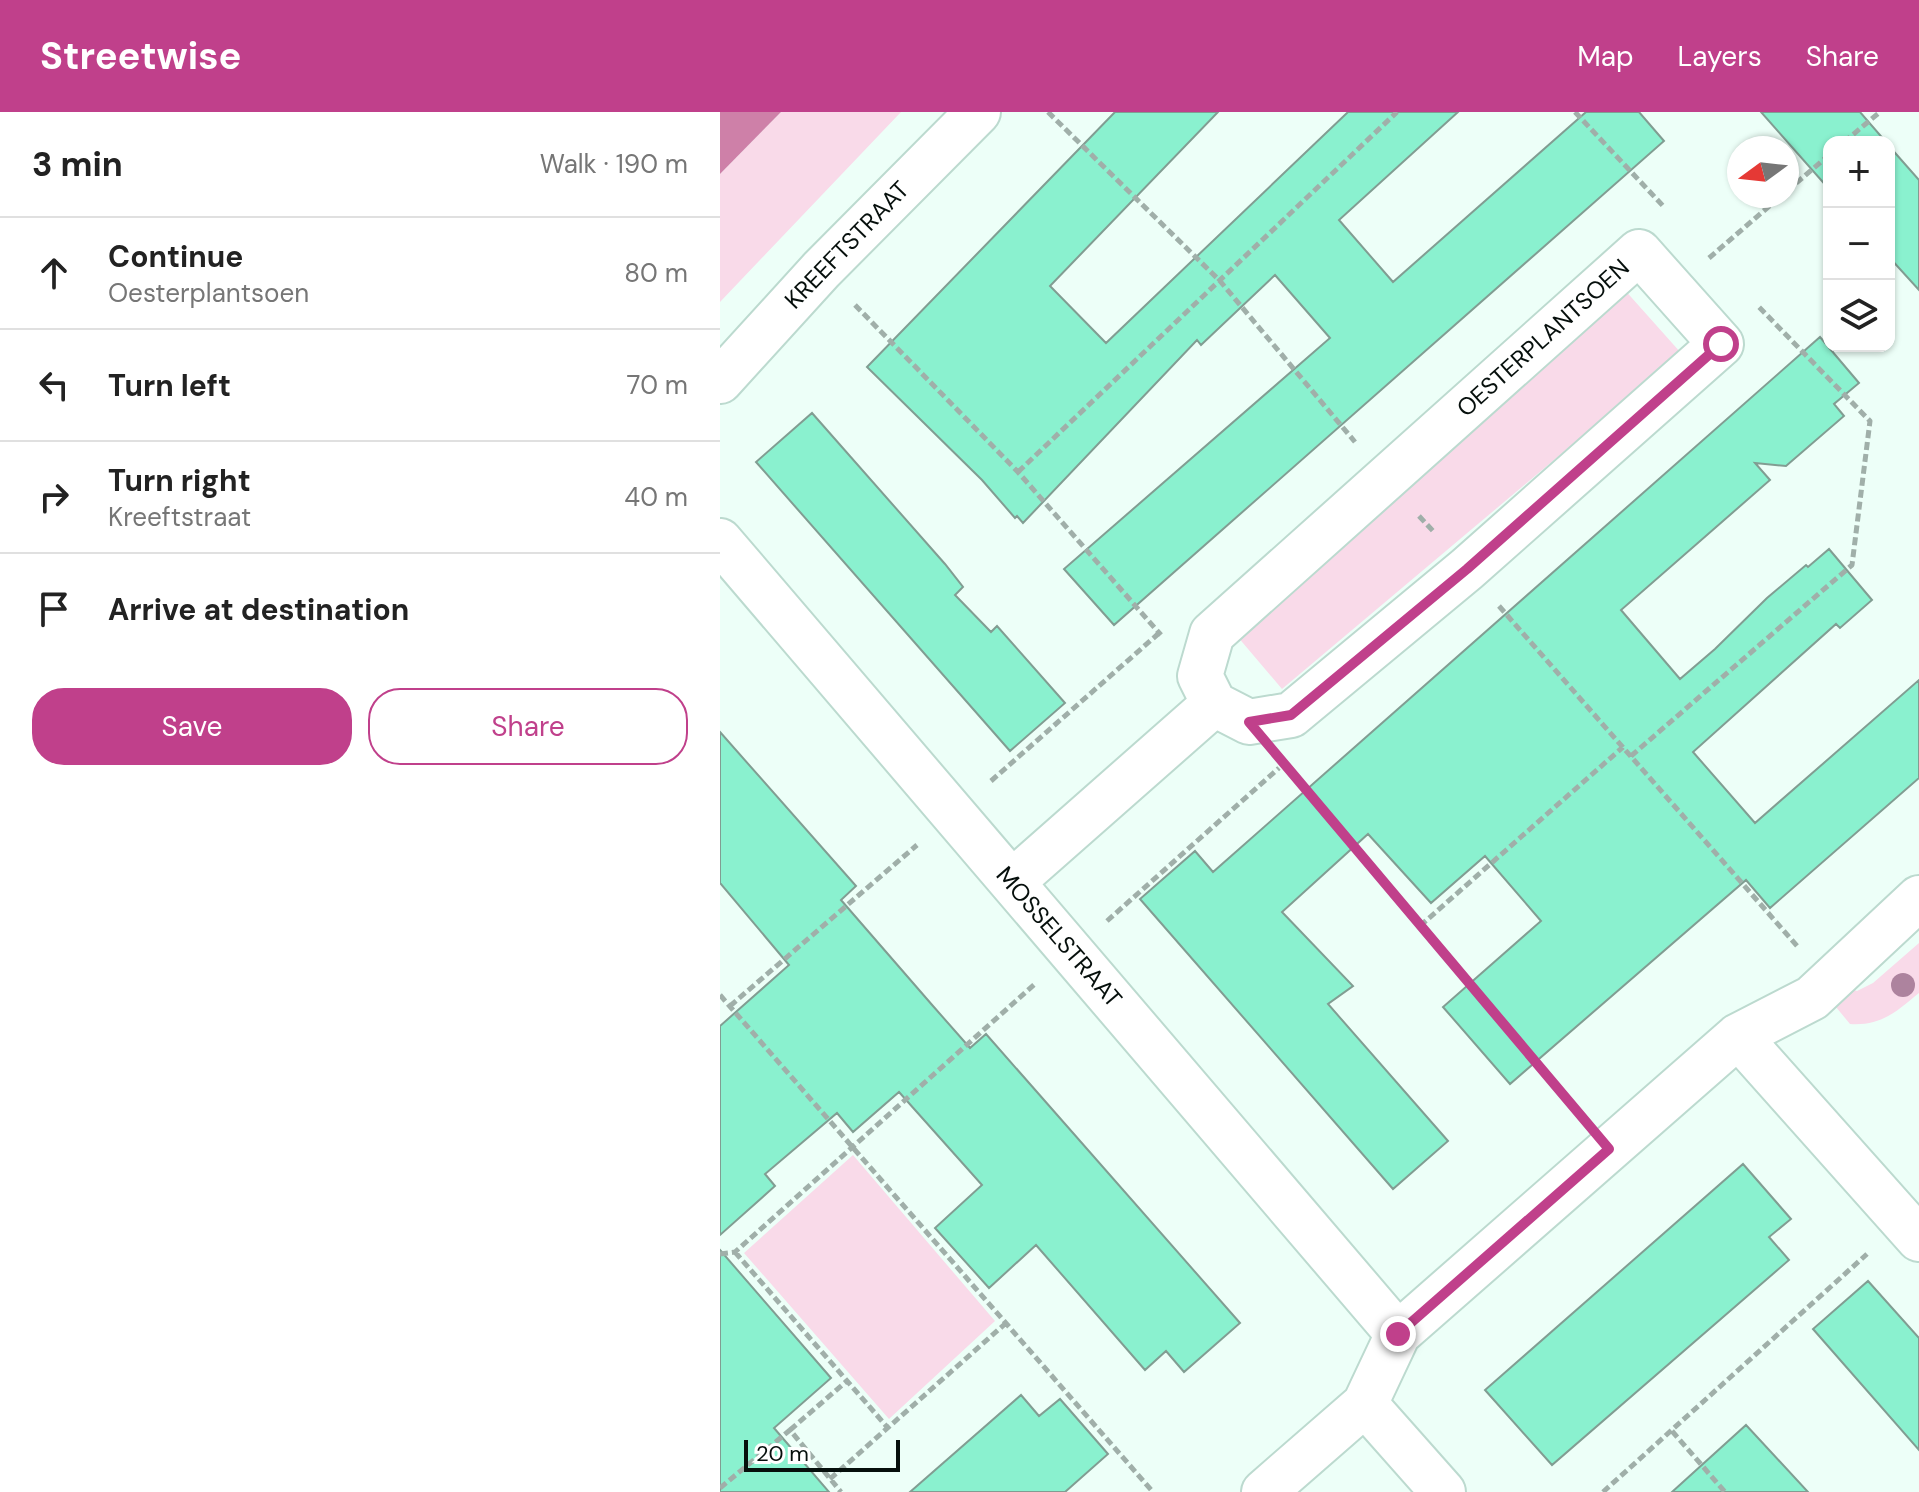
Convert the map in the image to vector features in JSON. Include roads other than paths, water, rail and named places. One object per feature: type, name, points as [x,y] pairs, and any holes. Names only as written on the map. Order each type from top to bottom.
[{"type":"street","name":"KREEFTSTRAAT","points":[[720,381],[821,270],[978,112]]},
{"type":"street","name":"OESTERPLANTSOEN","points":[[1639,252],[1721,344],[1467,569],[1291,715],[1221,701],[1212,634],[1639,252]]},
{"type":"street","name":"MOSSELSTRAAT","points":[[720,541],[1398,1334]]},
{"type":"street","points":[[1012,882],[1221,701]]},
{"type":"street","points":[[1264,1492],[1365,1404],[1398,1334],[1738,1036],[1812,998],[1919,898]]},
{"type":"street","points":[[1738,1036],[1911,1230]]},
{"type":"street","points":[[1365,1404],[1443,1492]]}]
